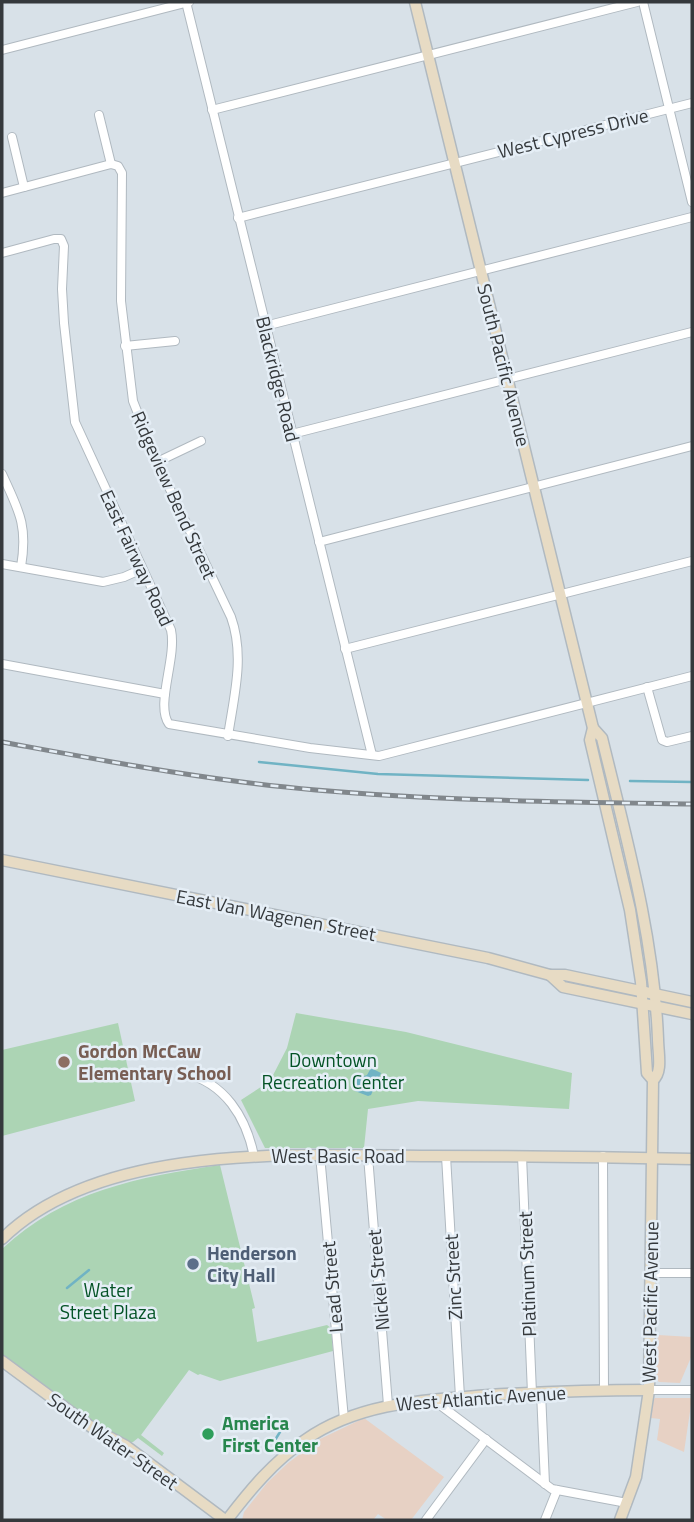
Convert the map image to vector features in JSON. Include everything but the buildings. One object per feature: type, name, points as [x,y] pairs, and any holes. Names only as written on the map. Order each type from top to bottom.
[{"type":"street","points":[[2,50],[187,2]]},
{"type":"street","name":"Blackridge Road","points":[[187,2],[372,755]]},
{"type":"street","name":"South Pacific Avenue","points":[[415,2],[593,728],[590,740],[626,887],[649,1000]]},
{"type":"street","points":[[212,110],[637,2]]},
{"type":"street","points":[[643,2],[692,202]]},
{"type":"street","name":"West Cypress Drive","points":[[238,218],[692,103]]},
{"type":"street","name":"Ridgeview Bend Street","points":[[99,115],[115,165],[123,179],[121,301],[133,401],[157,462],[231,617],[237,635],[240,654],[229,736]]},
{"type":"street","points":[[12,137],[24,187]]},
{"type":"street","points":[[2,193],[115,165]]},
{"type":"street","points":[[265,326],[692,217]]},
{"type":"street","name":"East Fairway Road","points":[[2,253],[54,239],[61,239],[64,246],[64,323],[75,422],[172,638],[172,663],[163,710],[169,724],[229,736],[380,756],[692,676]]},
{"type":"street","points":[[292,434],[692,332]]},
{"type":"street","points":[[125,346],[175,341]]},
{"type":"street","points":[[157,462],[201,441]]},
{"type":"street","points":[[319,542],[692,446]]},
{"type":"street","points":[[2,474],[22,520],[24,541],[21,567]]},
{"type":"street","points":[[345,649],[692,561]]},
{"type":"street","points":[[2,564],[103,582],[124,578],[142,569]]},
{"type":"street","points":[[2,664],[165,694]]},
{"type":"street","points":[[647,688],[658,734],[663,741],[671,742],[692,736]]},
{"type":"street","name":"East Van Wagenen Street","points":[[2,860],[488,958],[550,975],[563,987],[649,1000]]},
{"type":"street","points":[[649,1000],[692,1002]]},
{"type":"street","points":[[649,1000],[692,1014]]},
{"type":"street","name":"West Pacific Avenue","points":[[620,1520],[636,1477],[649,1390],[653,1080],[647,1073],[649,1000]]},
{"type":"street","points":[[184,1073],[206,1082],[232,1102],[243,1118],[254,1156]]},
{"type":"street","name":"West Basic Road","points":[[4,1233],[57,1200],[108,1180],[191,1163],[254,1156],[603,1156],[692,1159]]},
{"type":"street","name":"Lead Street","points":[[320,1156],[344,1419]]},
{"type":"street","name":"Nickel Street","points":[[368,1156],[388,1405]]},
{"type":"street","name":"Zinc Street","points":[[446,1156],[460,1397]]},
{"type":"street","name":"Platinum Street","points":[[522,1156],[545,1484]]},
{"type":"street","points":[[603,1156],[604,1390]]},
{"type":"street","points":[[651,1273],[692,1273]]},
{"type":"street","name":"South Water Street","points":[[2,1361],[94,1429],[126,1446],[226,1520]]},
{"type":"street","name":"West Atlantic Avenue","points":[[226,1520],[256,1483],[279,1460],[305,1440],[344,1419],[388,1405],[432,1399],[537,1392],[692,1390]]},
{"type":"street","points":[[432,1399],[545,1484],[557,1490],[627,1503]]},
{"type":"street","points":[[426,1520],[486,1439]]},
{"type":"street","points":[[545,1520],[557,1490]]},
{"type":"shaded area","points":[[658,1335],[692,1337],[692,1355],[680,1383],[659,1382],[655,1378]]},
{"type":"shaded area","points":[[655,1398],[692,1398],[684,1452],[657,1440],[660,1419],[651,1418]]},
{"type":"shaded area","points":[[364,1418],[444,1477],[411,1520],[387,1520],[378,1514],[373,1520],[242,1520],[244,1512],[267,1483],[288,1463],[320,1439]]},
{"type":"green space","name":"Downtown Recreation Center","points":[[296,1013],[406,1032],[572,1073],[569,1109],[418,1101],[368,1109],[364,1148],[265,1148],[241,1100],[270,1081],[287,1048]]},
{"type":"green space","points":[[118,1023],[135,1101],[2,1136],[2,1050]]},
{"type":"green space","name":"Water Street Plaza","points":[[220,1165],[255,1308],[252,1309],[257,1342],[327,1325],[331,1328],[333,1351],[220,1381],[189,1370],[141,1435],[164,1453],[162,1456],[138,1438],[128,1443],[99,1427],[2,1356],[2,1249],[26,1229],[77,1200],[131,1182]]},
{"type":"water","points":[[371,1068],[381,1073],[371,1095],[368,1096],[355,1091],[353,1087],[356,1079],[367,1075]]},
{"type":"waterway","points":[[259,762],[378,774],[588,780]]},
{"type":"waterway","points":[[630,781],[692,782]]},
{"type":"waterway","points":[[67,1288],[89,1270]]},
{"type":"waterway","points":[[276,1427],[280,1432],[275,1440],[283,1446]]},
{"type":"railway","points":[[2,742],[197,776],[316,790],[457,799],[692,804]]},
{"type":"place","name":"Gordon McCaw Elementary School","points":[[64,1062]]},
{"type":"place","name":"Henderson City Hall","points":[[193,1264]]},
{"type":"place","name":"America First Center","points":[[208,1434]]}]
